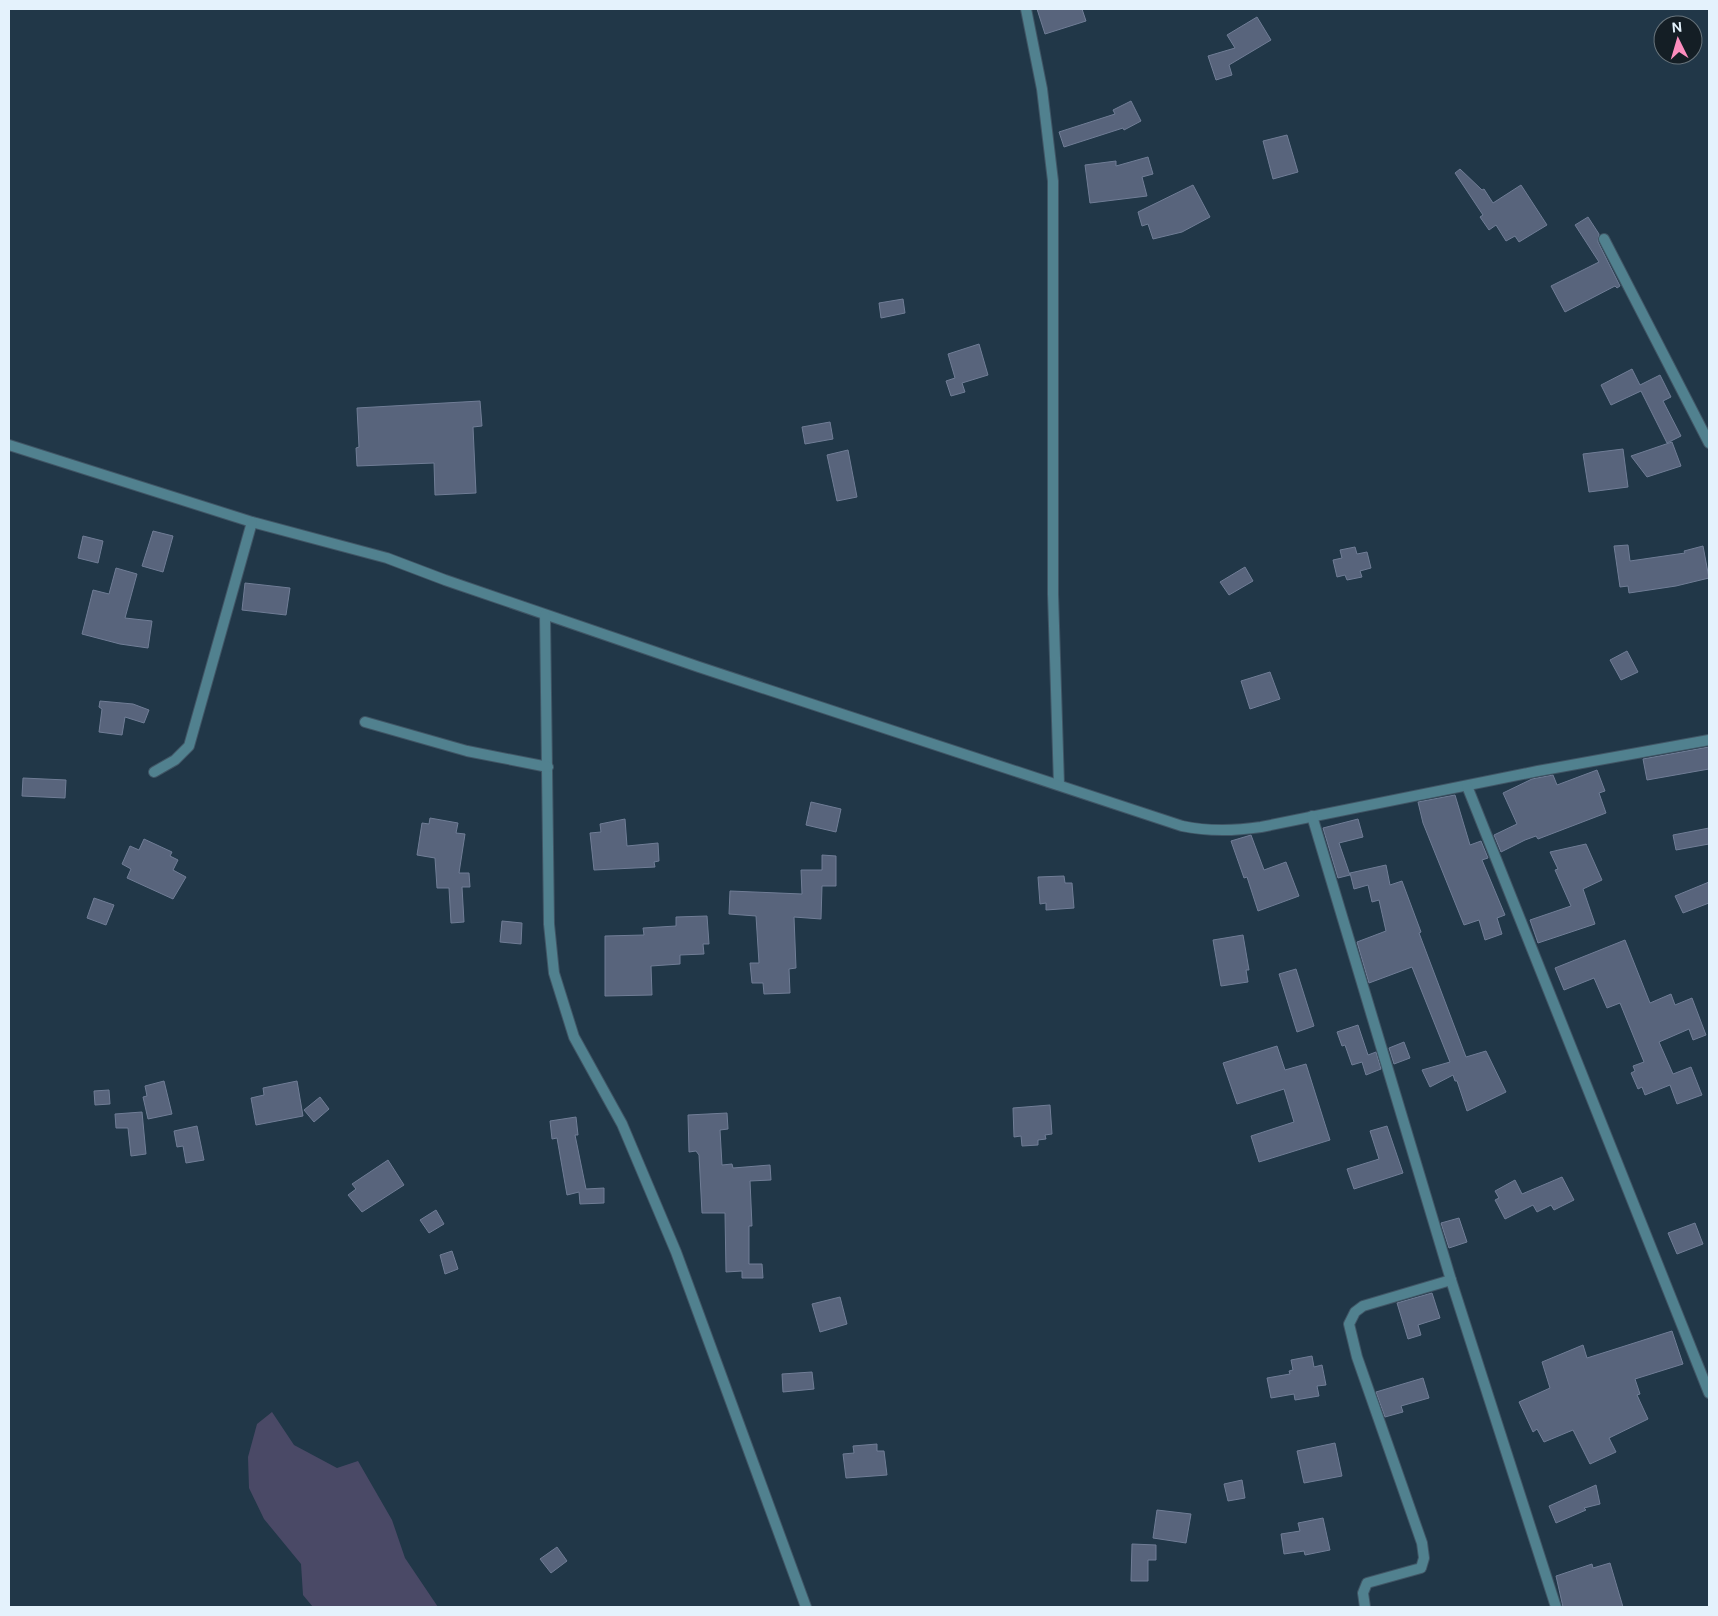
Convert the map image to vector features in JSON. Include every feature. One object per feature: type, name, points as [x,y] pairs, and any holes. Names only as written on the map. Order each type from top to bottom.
[{"type":"street","points":[[1026,9],[1042,89],[1053,181],[1053,594],[1059,785]]},
{"type":"street","points":[[1604,239],[1709,443]]},
{"type":"street","points":[[9,445],[252,522],[387,558],[545,614],[1182,826],[1206,831],[1231,831],[1709,740]]},
{"type":"street","points":[[154,772],[175,760],[189,746],[252,522]]},
{"type":"street","points":[[545,614],[549,924],[554,974],[574,1038],[622,1124],[676,1252],[806,1607]]},
{"type":"street","points":[[365,722],[467,751],[548,767]]},
{"type":"street","points":[[1467,786],[1709,1393]]},
{"type":"street","points":[[1312,816],[1451,1280],[1556,1607]]},
{"type":"street","points":[[1365,1607],[1363,1592],[1367,1583],[1421,1568],[1424,1558],[1422,1543],[1357,1357],[1350,1318],[1363,1306],[1451,1280]]},
{"type":"shaded area","points":[[272,1412],[294,1445],[337,1468],[358,1461],[392,1520],[405,1558],[438,1607],[313,1607],[303,1595],[301,1564],[264,1519],[249,1488],[248,1457],[257,1424]]},
{"type":"building","points":[[1037,9],[1082,9],[1086,21],[1045,34]]},
{"type":"building","points":[[1257,17],[1271,40],[1229,65],[1232,75],[1216,80],[1208,56],[1235,48],[1227,35]]},
{"type":"building","points":[[1131,101],[1141,121],[1124,130],[1123,128],[1064,147],[1059,132],[1115,114],[1113,110]]},
{"type":"building","points":[[1287,135],[1298,172],[1273,179],[1263,141]]},
{"type":"building","points":[[1148,157],[1153,174],[1142,177],[1147,196],[1090,203],[1085,165],[1116,161],[1116,166]]},
{"type":"building","points":[[1460,169],[1482,190],[1484,189],[1493,203],[1521,185],[1547,225],[1519,242],[1515,236],[1506,241],[1496,225],[1489,230],[1480,217],[1483,215],[1455,173]]},
{"type":"building","points":[[1193,185],[1210,217],[1182,232],[1153,239],[1148,224],[1142,226],[1138,212]]},
{"type":"building","points":[[1588,217],[1599,234],[1598,242],[1620,286],[1617,288],[1615,286],[1565,312],[1551,286],[1599,262],[1575,225]]},
{"type":"building","points":[[903,299],[905,313],[881,318],[879,303]]},
{"type":"building","points":[[979,344],[988,375],[962,383],[965,392],[951,396],[946,381],[955,378],[948,354]]},
{"type":"building","points":[[1632,369],[1640,385],[1660,375],[1671,397],[1663,401],[1681,436],[1667,443],[1641,391],[1611,405],[1601,385]]},
{"type":"building","points":[[480,401],[482,426],[473,427],[476,493],[435,495],[434,463],[357,466],[356,448],[359,447],[357,408]]},
{"type":"building","points":[[830,422],[833,439],[805,444],[802,427]]},
{"type":"building","points":[[1672,442],[1681,466],[1647,477],[1631,456]]},
{"type":"building","points":[[1623,449],[1628,487],[1589,492],[1583,454]]},
{"type":"building","points":[[848,450],[857,497],[837,501],[827,455]]},
{"type":"building","points":[[153,531],[173,536],[163,572],[142,566]]},
{"type":"building","points":[[83,536],[103,541],[98,563],[78,558]]},
{"type":"building","points":[[1628,545],[1630,561],[1685,553],[1684,551],[1703,546],[1709,578],[1676,586],[1629,593],[1628,586],[1620,587],[1614,546]]},
{"type":"building","points":[[1355,547],[1357,554],[1367,552],[1371,568],[1360,571],[1362,577],[1347,580],[1345,575],[1337,577],[1333,560],[1342,558],[1340,550]]},
{"type":"building","points":[[1245,567],[1253,581],[1229,595],[1220,582]]},
{"type":"building","points":[[116,568],[137,574],[125,618],[152,621],[148,648],[120,644],[82,634],[93,590],[109,594]]},
{"type":"building","points":[[245,583],[290,588],[286,615],[242,610]]},
{"type":"building","points":[[1627,651],[1638,672],[1621,680],[1610,660]]},
{"type":"building","points":[[1270,672],[1280,699],[1250,709],[1241,681]]},
{"type":"building","points":[[100,701],[133,704],[149,710],[144,723],[125,717],[122,735],[99,732],[102,709],[99,707]]},
{"type":"building","points":[[1709,747],[1709,769],[1647,780],[1643,759]]},
{"type":"building","points":[[1597,770],[1605,791],[1599,793],[1606,813],[1538,839],[1536,836],[1525,840],[1501,852],[1494,835],[1517,824],[1503,793],[1532,779],[1553,775],[1557,785]]},
{"type":"building","points":[[23,778],[66,780],[65,798],[22,796]]},
{"type":"building","points":[[1455,795],[1470,845],[1481,841],[1488,858],[1482,860],[1505,915],[1497,918],[1502,934],[1485,940],[1479,920],[1464,925],[1423,823],[1418,802]]},
{"type":"building","points":[[811,802],[841,809],[836,832],[806,825]]},
{"type":"building","points":[[430,818],[458,823],[456,833],[465,834],[459,873],[469,873],[470,887],[462,887],[464,922],[451,923],[449,888],[437,888],[435,858],[417,855],[422,823],[429,824]]},
{"type":"building","points":[[625,819],[627,846],[658,843],[659,861],[654,862],[655,867],[594,870],[590,833],[601,832],[600,824]]},
{"type":"building","points":[[1358,819],[1363,837],[1339,843],[1350,875],[1338,878],[1323,828]]},
{"type":"building","points":[[1709,828],[1709,844],[1676,850],[1673,835]]},
{"type":"building","points":[[1251,835],[1264,870],[1286,862],[1299,896],[1258,911],[1247,877],[1244,878],[1231,841]]},
{"type":"building","points":[[144,839],[172,852],[170,856],[178,860],[173,870],[186,877],[173,899],[127,878],[131,869],[122,864],[130,846],[139,850]]},
{"type":"building","points":[[1586,844],[1602,880],[1583,889],[1595,924],[1538,943],[1530,920],[1571,906],[1555,870],[1558,869],[1550,852]]},
{"type":"building","points":[[822,855],[836,856],[836,886],[822,886],[821,919],[794,917],[796,968],[789,969],[790,993],[764,994],[763,983],[752,983],[750,963],[759,963],[756,916],[729,914],[730,891],[802,894],[801,870],[822,870]]},
{"type":"building","points":[[1386,865],[1390,885],[1402,881],[1421,932],[1419,933],[1466,1057],[1486,1051],[1506,1092],[1467,1111],[1457,1081],[1455,1081],[1453,1075],[1430,1087],[1422,1070],[1450,1062],[1412,967],[1369,983],[1357,942],[1386,931],[1379,900],[1372,902],[1368,885],[1354,889],[1350,873]]},
{"type":"building","points":[[1064,876],[1065,883],[1072,883],[1074,908],[1046,910],[1046,903],[1040,904],[1038,877]]},
{"type":"building","points":[[1709,882],[1709,903],[1683,913],[1675,896]]},
{"type":"building","points":[[94,898],[114,905],[106,925],[87,918]]},
{"type":"building","points":[[707,916],[709,944],[703,944],[704,954],[680,955],[680,964],[651,966],[652,995],[605,996],[605,936],[644,935],[643,928],[676,926],[676,917]]},
{"type":"building","points":[[502,921],[522,923],[521,944],[500,942]]},
{"type":"building","points":[[1243,935],[1249,970],[1246,970],[1248,982],[1221,986],[1213,940]]},
{"type":"building","points":[[1625,940],[1650,1003],[1671,994],[1675,1005],[1692,998],[1706,1035],[1693,1040],[1689,1029],[1659,1042],[1673,1074],[1691,1067],[1702,1095],[1677,1104],[1670,1085],[1645,1095],[1642,1087],[1638,1089],[1631,1073],[1635,1071],[1633,1066],[1644,1062],[1620,1003],[1607,1008],[1594,978],[1564,990],[1555,968]]},
{"type":"building","points":[[1296,969],[1314,1026],[1297,1032],[1279,974]]},
{"type":"building","points":[[1358,1025],[1368,1055],[1376,1052],[1381,1069],[1366,1075],[1362,1062],[1352,1065],[1345,1045],[1342,1046],[1337,1032]]},
{"type":"building","points":[[1404,1042],[1410,1058],[1394,1064],[1389,1048]]},
{"type":"building","points":[[1277,1046],[1285,1070],[1306,1064],[1330,1140],[1259,1162],[1251,1136],[1294,1122],[1284,1089],[1237,1104],[1223,1063]]},
{"type":"building","points":[[164,1081],[172,1114],[148,1119],[143,1097],[147,1096],[145,1086]]},
{"type":"building","points":[[297,1081],[303,1116],[256,1125],[251,1098],[264,1095],[263,1088]]},
{"type":"building","points":[[109,1090],[110,1104],[95,1105],[94,1091]]},
{"type":"building","points":[[320,1097],[329,1109],[314,1122],[304,1110]]},
{"type":"building","points":[[1050,1105],[1052,1134],[1045,1135],[1046,1139],[1038,1140],[1038,1145],[1022,1146],[1021,1136],[1014,1137],[1013,1108]]},
{"type":"building","points":[[142,1112],[146,1154],[131,1156],[128,1128],[116,1128],[115,1114]]},
{"type":"building","points":[[727,1113],[728,1129],[720,1130],[722,1165],[732,1164],[733,1168],[770,1165],[771,1180],[750,1181],[752,1226],[749,1226],[749,1264],[762,1264],[763,1278],[742,1278],[742,1271],[726,1272],[725,1213],[702,1213],[699,1155],[696,1151],[689,1152],[688,1115]]},
{"type":"building","points":[[576,1117],[578,1135],[575,1135],[586,1189],[604,1188],[604,1203],[580,1204],[579,1192],[567,1195],[557,1138],[552,1139],[550,1121]]},
{"type":"building","points":[[197,1126],[204,1160],[186,1163],[183,1146],[177,1147],[174,1131]]},
{"type":"building","points":[[1387,1126],[1403,1173],[1354,1189],[1347,1169],[1379,1159],[1370,1131]]},
{"type":"building","points":[[388,1160],[404,1185],[362,1212],[348,1195],[356,1189],[352,1184]]},
{"type":"building","points":[[1562,1177],[1574,1200],[1554,1210],[1551,1205],[1537,1212],[1533,1205],[1505,1219],[1495,1200],[1499,1198],[1495,1191],[1515,1180],[1522,1194]]},
{"type":"building","points":[[436,1210],[444,1224],[429,1233],[420,1220]]},
{"type":"building","points":[[1459,1218],[1467,1242],[1449,1248],[1441,1223]]},
{"type":"building","points":[[1695,1223],[1703,1244],[1677,1254],[1668,1233]]},
{"type":"building","points":[[452,1251],[458,1269],[445,1274],[440,1255]]},
{"type":"building","points":[[1432,1293],[1440,1318],[1418,1325],[1421,1335],[1408,1339],[1397,1303]]},
{"type":"building","points":[[840,1297],[847,1324],[820,1332],[812,1304]]},
{"type":"building","points":[[1672,1331],[1683,1364],[1635,1379],[1640,1394],[1637,1395],[1648,1419],[1609,1438],[1616,1452],[1590,1464],[1573,1430],[1544,1442],[1537,1429],[1533,1432],[1519,1402],[1550,1388],[1542,1362],[1583,1345],[1587,1358]]},
{"type":"building","points":[[1312,1356],[1314,1367],[1322,1365],[1326,1385],[1317,1386],[1319,1396],[1295,1400],[1294,1394],[1271,1398],[1267,1378],[1290,1374],[1289,1371],[1293,1370],[1291,1360]]},
{"type":"building","points":[[812,1372],[814,1389],[783,1392],[782,1374]]},
{"type":"building","points":[[1423,1378],[1429,1398],[1401,1406],[1403,1412],[1385,1417],[1376,1392]]},
{"type":"building","points":[[1335,1443],[1342,1476],[1304,1483],[1297,1451]]},
{"type":"building","points":[[877,1444],[877,1451],[884,1451],[887,1475],[846,1478],[843,1454],[854,1453],[853,1446]]},
{"type":"building","points":[[1242,1480],[1245,1498],[1228,1501],[1224,1484]]},
{"type":"building","points":[[1596,1485],[1600,1504],[1584,1508],[1586,1510],[1556,1523],[1549,1506]]},
{"type":"building","points":[[1157,1510],[1191,1514],[1186,1543],[1153,1538]]},
{"type":"building","points":[[1323,1518],[1330,1550],[1305,1555],[1304,1551],[1284,1554],[1281,1534],[1300,1531],[1298,1523]]},
{"type":"building","points":[[1132,1544],[1156,1545],[1156,1560],[1148,1560],[1148,1581],[1131,1581]]},
{"type":"building","points":[[557,1547],[567,1561],[551,1573],[540,1559]]},
{"type":"building","points":[[1610,1563],[1623,1607],[1563,1607],[1556,1576],[1592,1564],[1593,1568]]}]
